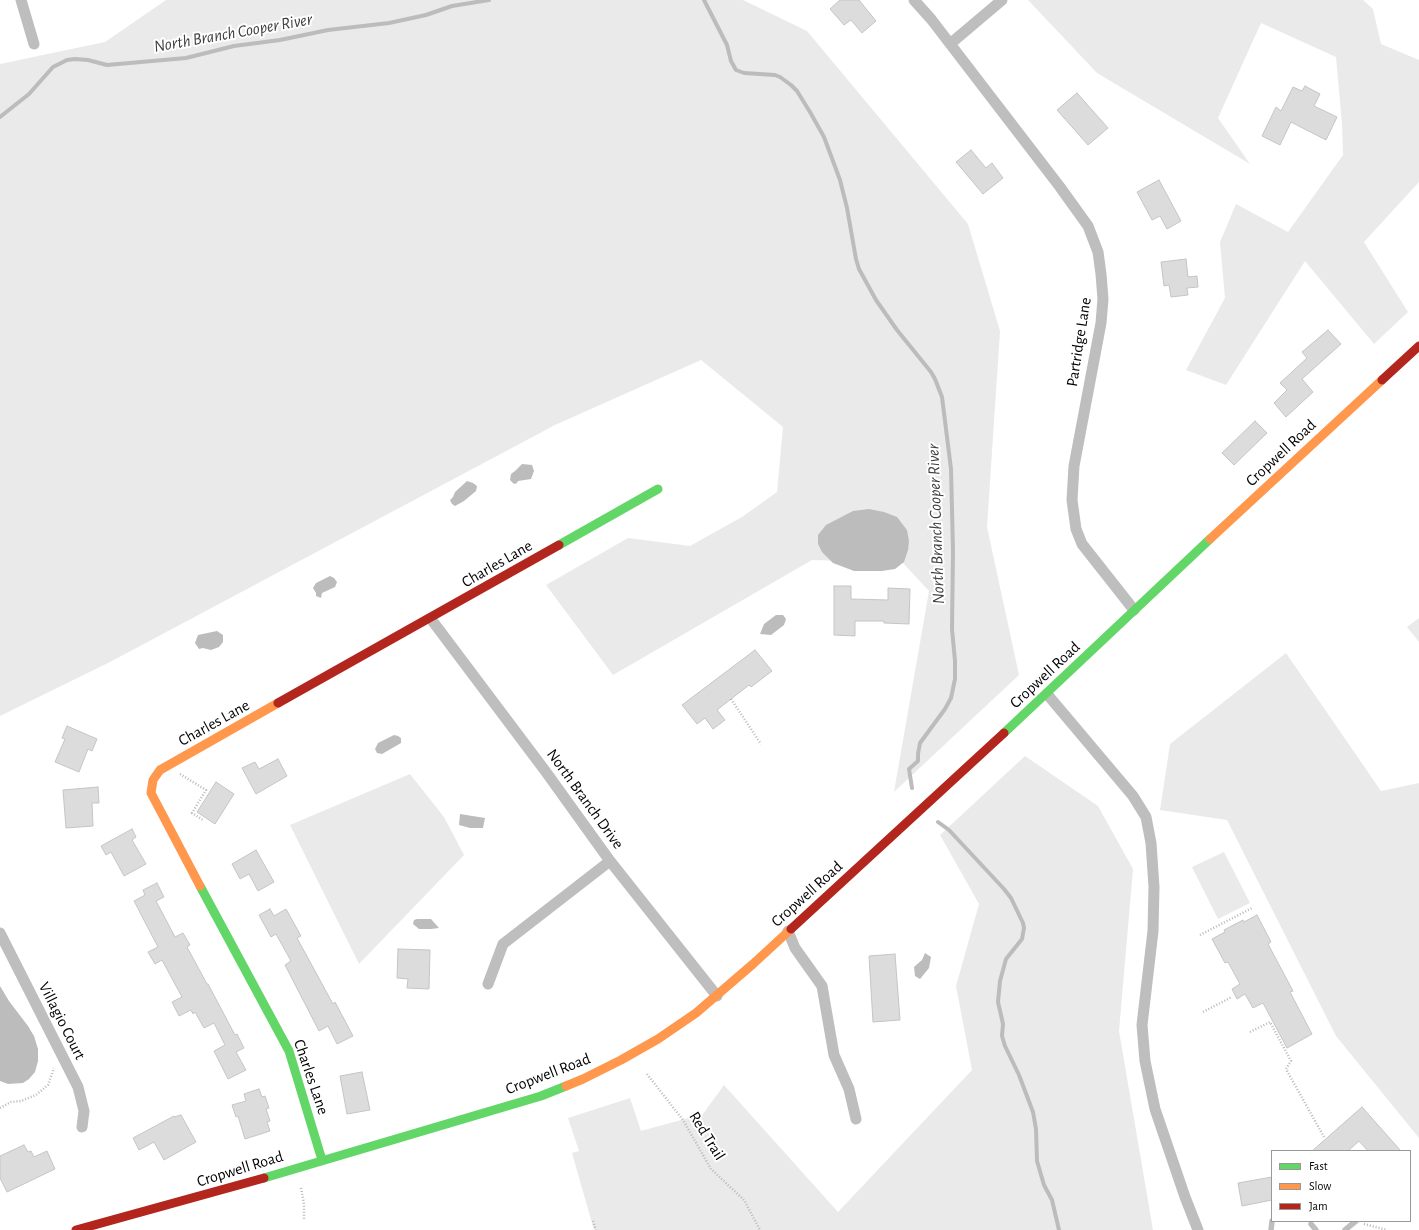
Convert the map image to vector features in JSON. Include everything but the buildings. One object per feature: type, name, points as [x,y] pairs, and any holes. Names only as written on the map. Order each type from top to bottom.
[{"type":"street","points":[[21,0],[34,44]]},
{"type":"street","name":"Partridge Lane","points":[[914,0],[950,44],[1060,187],[1088,226],[1098,252],[1103,299],[1101,323],[1074,466],[1072,500],[1076,529],[1082,544],[1134,610]]},
{"type":"street","points":[[950,44],[1002,0]]},
{"type":"street","name":"Cropwell Road","points":[[76,1230],[234,1187],[541,1096],[583,1079],[658,1039],[718,996],[1047,694],[1134,610],[1419,346]]},
{"type":"street","name":"Charles Lane","points":[[322,1160],[289,1051],[151,793],[153,780],[160,770],[658,489]]},
{"type":"street","name":"North Branch Drive","points":[[431,618],[546,772],[610,861],[718,996]]},
{"type":"street","points":[[1047,694],[1133,796],[1146,817],[1151,843],[1154,887],[1153,931],[1142,1025],[1145,1061],[1155,1109],[1198,1230]]},
{"type":"street","points":[[488,984],[503,944],[610,861]]},
{"type":"street","points":[[788,931],[795,948],[822,986],[834,1055],[850,1089],[856,1119]]},
{"type":"street","name":"Villagio Court","points":[[0,934],[78,1087],[84,1111],[82,1127]]},
{"type":"lane","points":[[1345,1230],[1359,1222]]},
{"type":"lane","points":[[1311,1224],[1316,1230]]},
{"type":"path","points":[[732,699],[761,744]]},
{"type":"path","points":[[180,774],[206,790],[192,813],[202,820]]},
{"type":"path","points":[[1200,935],[1252,908]]},
{"type":"path","points":[[1203,1012],[1232,996]]},
{"type":"path","points":[[1250,1032],[1270,1022],[1291,1062],[1286,1069],[1324,1137]]},
{"type":"path","points":[[0,1108],[11,1102],[21,1101],[36,1095],[48,1085],[54,1068]]},
{"type":"path","name":"Red Trail","points":[[647,1074],[683,1120],[711,1169],[744,1200],[760,1230]]},
{"type":"path","points":[[301,1188],[304,1204],[304,1220]]},
{"type":"path","points":[[593,1221],[596,1230]]},
{"type":"path","points":[[1359,1222],[1387,1230]]},
{"type":"shaded area","points":[[166,0],[743,0],[807,31],[968,224],[1000,331],[987,527],[1019,675],[894,792],[929,591],[903,563],[812,560],[613,675],[546,585],[628,538],[690,546],[742,517],[777,492],[783,427],[701,360],[555,425],[110,662],[0,716],[0,64],[105,42]]},
{"type":"shaded area","points":[[1028,0],[1363,0],[1373,9],[1381,44],[1419,60],[1419,182],[1364,242],[1408,312],[1374,344],[1305,261],[1226,385],[1186,370],[1225,298],[1220,242],[1236,204],[1288,232],[1343,155],[1342,124],[1336,57],[1261,23],[1218,118],[1250,164],[1097,73]]},
{"type":"shaded area","points":[[522,464],[532,465],[534,471],[531,479],[518,481],[514,484],[510,480],[511,474]]},
{"type":"shaded area","points":[[467,481],[477,486],[476,491],[455,506],[450,500],[455,492]]},
{"type":"shaded area","points":[[869,509],[884,512],[897,517],[907,530],[909,541],[908,550],[904,562],[895,569],[882,571],[854,571],[833,563],[822,552],[818,544],[818,535],[826,525],[853,511]]},
{"type":"shaded area","points":[[330,576],[337,582],[335,587],[322,593],[321,598],[316,596],[313,588],[316,583]]},
{"type":"shaded area","points":[[776,615],[783,615],[786,619],[784,625],[771,635],[760,634],[764,624]]},
{"type":"shaded area","points":[[1419,618],[1419,642],[1407,627]]},
{"type":"shaded area","points":[[217,631],[223,635],[223,642],[219,647],[211,650],[203,648],[199,649],[195,643],[198,635]]},
{"type":"shaded area","points":[[1286,653],[1381,791],[1419,783],[1419,1138],[1336,1036],[1227,820],[1160,810],[1170,744]]},
{"type":"shaded area","points":[[394,735],[401,738],[401,743],[382,754],[377,753],[375,749],[378,743]]},
{"type":"shaded area","points":[[1025,756],[1098,806],[1133,869],[1119,1031],[1153,1230],[594,1230],[572,1153],[579,1151],[568,1118],[630,1098],[641,1131],[703,1114],[724,1085],[838,1212],[972,1070],[956,986],[979,904],[940,835]]},
{"type":"shaded area","points":[[410,774],[444,817],[464,855],[359,964],[290,825]]},
{"type":"shaded area","points":[[460,814],[485,818],[483,828],[470,828],[459,825]]},
{"type":"shaded area","points":[[1224,852],[1250,903],[1218,919],[1192,867]]},
{"type":"shaded area","points":[[431,919],[439,928],[419,929],[413,924],[414,920]]},
{"type":"shaded area","points":[[925,953],[931,957],[929,968],[920,979],[915,976],[914,967],[922,960]]},
{"type":"shaded area","points":[[0,986],[9,1001],[28,1026],[34,1036],[38,1049],[38,1061],[35,1072],[23,1083],[8,1084],[0,1081]]},
{"type":"waterway","name":"North Branch Cooper River","points":[[0,117],[29,94],[53,67],[67,60],[88,60],[107,65],[186,58],[234,46],[280,40],[328,30],[389,23],[426,15],[452,6],[489,0]]},
{"type":"waterway","name":"North Branch Cooper River","points":[[704,0],[727,45],[731,61],[736,70],[744,73],[775,75],[780,77],[797,91],[810,112],[824,137],[840,180],[859,269],[876,300],[897,330],[931,372],[942,397],[951,469],[953,551],[952,629],[955,679],[951,698],[945,709],[920,743],[918,761],[909,769],[912,788]]},
{"type":"waterway","name":"North Branch Cooper River","points":[[938,822],[949,830],[1004,889],[1011,898],[1023,923],[1024,928],[1022,939],[1006,959],[1000,981],[998,1002],[1003,1024],[1002,1036],[1005,1046],[1019,1075],[1033,1112],[1036,1129],[1037,1161],[1044,1185],[1052,1200],[1059,1230]]},
{"type":"traffic: fast","points":[[559,545],[658,489]]},
{"type":"traffic: fast","points":[[1004,733],[1210,539]]},
{"type":"traffic: fast","points":[[200,886],[289,1051],[322,1160]]},
{"type":"traffic: fast","points":[[264,1178],[541,1096],[566,1086]]},
{"type":"traffic: slow","points":[[1210,539],[1382,380]]},
{"type":"traffic: slow","points":[[200,886],[151,793],[153,780],[160,770],[278,703]]},
{"type":"traffic: slow","points":[[566,1086],[621,1060],[658,1039],[696,1013],[791,929]]},
{"type":"traffic: jam","points":[[1382,380],[1419,346]]},
{"type":"traffic: jam","points":[[278,703],[559,545]]},
{"type":"traffic: jam","points":[[791,929],[1004,733]]},
{"type":"traffic: jam","points":[[76,1230],[264,1178]]}]
